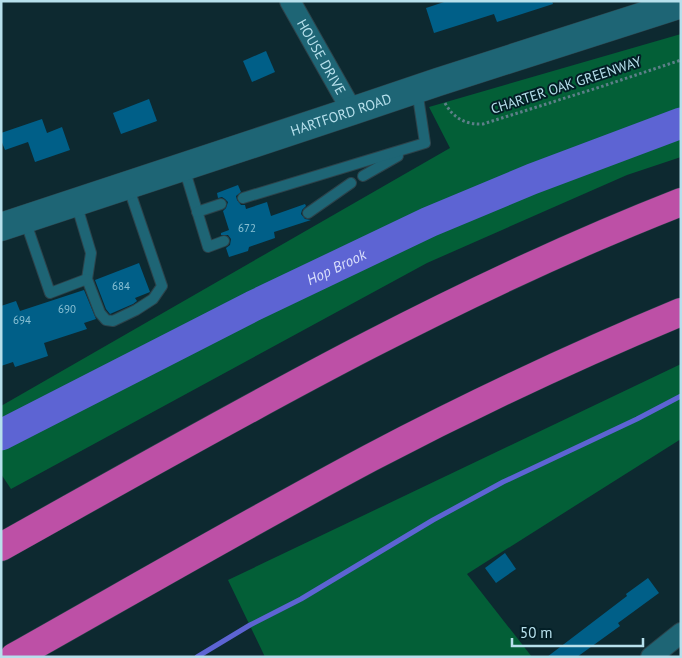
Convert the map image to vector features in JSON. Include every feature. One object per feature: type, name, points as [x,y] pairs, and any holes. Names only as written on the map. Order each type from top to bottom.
[{"type":"highway","points":[[1,547],[259,403],[419,320],[566,251],[681,202]]},
{"type":"highway","points":[[14,657],[404,441],[536,376],[681,312]]},
{"type":"main road","name":"HARTFORD ROAD","points":[[13,223],[681,4]]},
{"type":"street","name":"HOUSE DRIVE","points":[[290,1],[352,111]]},
{"type":"street","points":[[651,657],[681,633]]},
{"type":"lane","points":[[243,198],[425,143],[417,89]]},
{"type":"lane","points":[[364,176],[414,146]]},
{"type":"lane","points":[[184,166],[208,247],[224,241]]},
{"type":"lane","points":[[308,213],[351,183]]},
{"type":"lane","points":[[76,202],[91,253],[87,279],[100,313],[106,320],[113,321],[153,300],[162,286],[128,184]]},
{"type":"lane","points":[[197,212],[220,204]]},
{"type":"lane","points":[[13,223],[50,293],[87,279]]},
{"type":"path","name":"CHARTER OAK GREENWAY","points":[[444,101],[452,113],[463,121],[483,124],[681,60]]},
{"type":"green space","points":[[681,34],[681,157],[627,175],[427,263],[11,489],[1,474],[1,406],[450,148],[429,107]]},
{"type":"green space","points":[[681,364],[681,439],[467,574],[532,657],[265,657],[228,580]]},
{"type":"building","points":[[447,1],[552,1],[553,4],[497,22],[494,14],[434,33],[426,8]]},
{"type":"building","points":[[266,51],[275,72],[252,82],[243,61]]},
{"type":"building","points":[[149,99],[157,121],[121,134],[113,113]]},
{"type":"building","points":[[42,119],[47,133],[62,127],[70,150],[35,162],[28,142],[5,150],[1,140],[1,133]]},
{"type":"building","points":[[238,185],[241,192],[236,196],[237,200],[241,205],[245,205],[246,209],[267,202],[271,216],[305,204],[306,206],[301,214],[305,219],[311,220],[274,232],[275,238],[249,247],[248,251],[229,257],[226,248],[230,245],[231,239],[228,235],[221,235],[221,233],[229,230],[223,211],[228,202],[222,197],[218,198],[217,193]]},
{"type":"building","points":[[139,263],[150,292],[135,298],[137,301],[133,304],[110,314],[106,309],[95,280]]},
{"type":"building","points":[[84,290],[96,319],[84,323],[87,329],[44,343],[48,356],[15,367],[13,362],[1,366],[1,306],[16,301],[20,311]]},
{"type":"building","points":[[505,553],[516,569],[496,583],[485,568]]},
{"type":"building","points":[[648,578],[659,593],[618,623],[620,626],[577,657],[547,657],[627,596],[626,594]]},
{"type":"waterway","name":"Hop Brook","points":[[1,435],[253,306],[429,222],[532,179],[681,123]]},
{"type":"waterway","points":[[197,657],[250,625],[301,599],[433,520],[503,482],[637,419],[681,396]]}]
